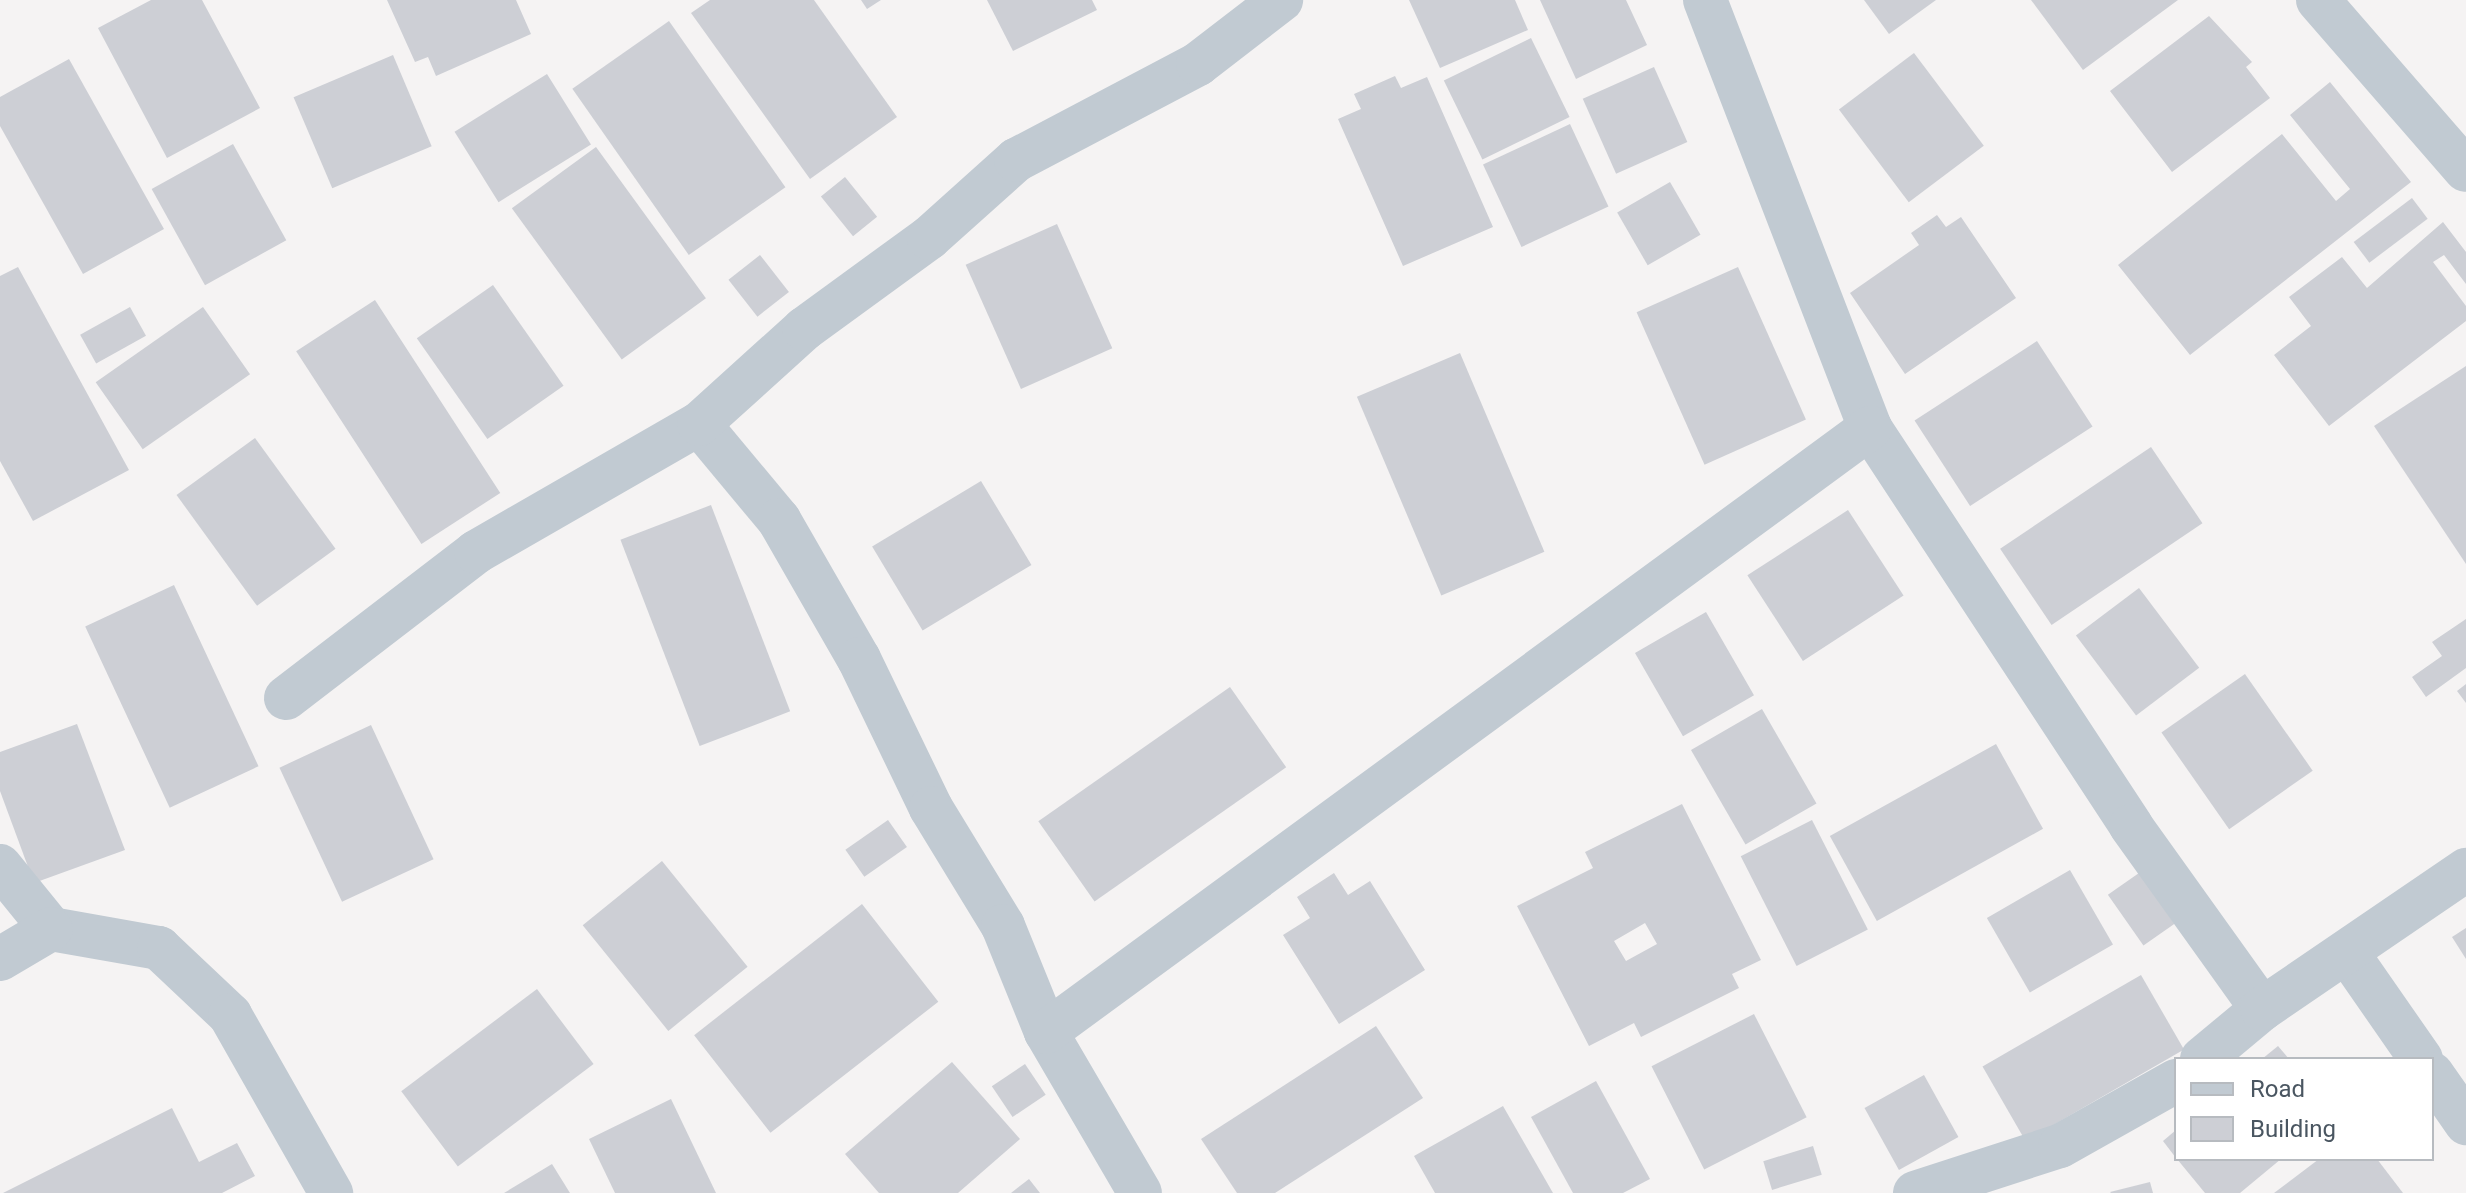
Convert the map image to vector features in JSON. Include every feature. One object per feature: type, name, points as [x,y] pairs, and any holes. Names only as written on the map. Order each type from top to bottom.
[{"type":"street","points":[[286,698],[476,552],[699,424],[804,329],[929,238],[1016,160],[1198,64],[1281,0]]},
{"type":"street","points":[[1705,0],[1870,428],[2131,826],[2262,1009]]},
{"type":"street","points":[[2318,0],[2466,170]]},
{"type":"street","points":[[699,424],[779,520],[859,659],[931,808],[1003,926],[1046,1032],[1140,1193]]},
{"type":"street","points":[[1046,1032],[1870,428]]},
{"type":"street","points":[[0,866],[51,929]]},
{"type":"street","points":[[2204,1057],[2262,1009],[2348,954],[2466,870]]},
{"type":"street","points":[[0,959],[51,929],[159,948],[230,1015],[331,1193]]},
{"type":"street","points":[[2348,954],[2420,1057]]},
{"type":"street","points":[[2434,1077],[2466,1123]]},
{"type":"street","points":[[1915,1193],[2060,1146],[2174,1082]]},
{"type":"building","points":[[151,0],[202,0],[260,108],[167,158],[98,28]]},
{"type":"building","points":[[387,0],[516,0],[531,34],[436,76],[428,57],[415,62]]},
{"type":"building","points":[[710,0],[814,0],[897,117],[810,179],[691,13]]},
{"type":"building","points":[[861,0],[881,0],[867,9]]},
{"type":"building","points":[[987,0],[1092,0],[1097,10],[1013,51]]},
{"type":"building","points":[[1409,0],[1515,0],[1528,30],[1440,68]]},
{"type":"building","points":[[1540,0],[1626,0],[1647,45],[1576,79]]},
{"type":"building","points":[[1864,0],[1936,0],[1889,34]]},
{"type":"building","points":[[2031,0],[2178,0],[2083,70]]},
{"type":"building","points":[[2209,16],[2252,62],[2246,67],[2270,98],[2172,172],[2110,91]]},
{"type":"building","points":[[669,21],[785,187],[689,255],[572,89]]},
{"type":"building","points":[[1531,38],[1570,117],[1482,160],[1444,81]]},
{"type":"building","points":[[1914,53],[1984,146],[1909,202],[1839,110]]},
{"type":"building","points":[[393,55],[432,146],[332,188],[294,97]]},
{"type":"building","points":[[69,59],[164,229],[83,274],[0,126],[0,97]]},
{"type":"building","points":[[1654,67],[1687,142],[1616,174],[1583,99]]},
{"type":"building","points":[[547,74],[591,144],[499,202],[455,132]]},
{"type":"building","points":[[1395,76],[1401,88],[1427,77],[1493,227],[1403,266],[1338,119],[1361,109],[1354,94]]},
{"type":"building","points":[[2330,82],[2411,182],[2190,355],[2118,265],[2282,134],[2336,201],[2350,189],[2290,115]]},
{"type":"building","points":[[1570,124],[1608,206],[1521,247],[1483,165]]},
{"type":"building","points":[[233,144],[286,240],[205,285],[152,189]]},
{"type":"building","points":[[596,147],[706,298],[622,359],[512,208]]},
{"type":"building","points":[[845,177],[877,217],[853,236],[821,197]]},
{"type":"building","points":[[1670,182],[1700,235],[1648,265],[1617,212]]},
{"type":"building","points":[[2412,198],[2428,219],[2369,263],[2354,242]]},
{"type":"building","points":[[1937,215],[1946,227],[1961,217],[2016,298],[1905,374],[1850,293],[1919,245],[1911,233]]},
{"type":"building","points":[[2443,222],[2466,252],[2466,284],[2444,255],[2433,262],[2466,306],[2466,321],[2329,426],[2274,355],[2311,326],[2289,297],[2342,257],[2367,288]]},
{"type":"building","points":[[1057,224],[1112,348],[1021,389],[966,265]]},
{"type":"building","points":[[760,255],[789,292],[757,317],[728,280]]},
{"type":"building","points":[[18,267],[129,470],[33,521],[0,461],[0,276]]},
{"type":"building","points":[[1738,267],[1806,420],[1705,465],[1637,312]]},
{"type":"building","points":[[493,285],[564,386],[487,439],[417,338]]},
{"type":"building","points":[[375,300],[500,493],[421,544],[296,351]]},
{"type":"building","points":[[130,307],[146,336],[96,363],[80,335]]},
{"type":"building","points":[[203,307],[250,374],[143,449],[96,382]]},
{"type":"building","points":[[2037,341],[2093,427],[1970,506],[1915,421]]},
{"type":"building","points":[[1460,353],[1544,552],[1441,596],[1357,397]]},
{"type":"building","points":[[2466,366],[2466,564],[2374,426]]},
{"type":"building","points":[[255,438],[336,549],[257,606],[177,495]]},
{"type":"building","points":[[2151,447],[2202,523],[2052,625],[2000,549]]},
{"type":"building","points":[[981,481],[1031,565],[923,630],[872,546]]},
{"type":"building","points":[[711,505],[790,711],[700,746],[620,540]]},
{"type":"building","points":[[1848,510],[1904,596],[1803,661],[1747,575]]},
{"type":"building","points":[[174,585],[259,766],[170,808],[85,626]]},
{"type":"building","points":[[2139,588],[2199,668],[2136,715],[2076,636]]},
{"type":"building","points":[[1706,612],[1754,695],[1683,736],[1635,653]]},
{"type":"building","points":[[2466,619],[2466,668],[2426,697],[2412,677],[2442,656],[2432,642]]},
{"type":"building","points":[[2245,674],[2313,771],[2229,829],[2161,733]]},
{"type":"building","points":[[2466,684],[2466,703],[2457,691]]},
{"type":"building","points":[[1230,687],[1286,767],[1095,901],[1038,821]]},
{"type":"building","points":[[1762,709],[1816,803],[1745,844],[1691,750]]},
{"type":"building","points":[[77,724],[125,850],[34,883],[0,791],[0,752]]},
{"type":"building","points":[[371,725],[434,859],[342,902],[279,768]]},
{"type":"building","points":[[1996,744],[2043,829],[1877,921],[1830,836]]},
{"type":"building","points":[[1682,804],[1761,960],[1732,974],[1739,988],[1641,1037],[1634,1023],[1589,1046],[1517,906],[1593,868],[1585,852]],"holes":[[[1645,923],[1657,944],[1626,961],[1614,941]]]},
{"type":"building","points":[[888,820],[907,847],[864,877],[845,850]]},
{"type":"building","points":[[1812,820],[1868,930],[1797,966],[1741,856]]},
{"type":"building","points":[[662,861],[748,967],[668,1031],[583,925]]},
{"type":"building","points":[[2070,870],[2113,944],[2030,992],[1987,918]]},
{"type":"building","points":[[1334,873],[1348,895],[1370,881],[1425,970],[1339,1024],[1283,935],[1310,918],[1297,897]]},
{"type":"building","points":[[2139,873],[2175,924],[2143,946],[2108,895]]},
{"type":"building","points":[[862,904],[938,1002],[770,1133],[694,1035]]},
{"type":"building","points":[[2466,928],[2466,959],[2452,937]]},
{"type":"building","points":[[2141,975],[2184,1049],[2026,1141],[1983,1066]]},
{"type":"building","points":[[537,989],[594,1064],[458,1166],[401,1091]]},
{"type":"building","points":[[1754,1014],[1807,1117],[1704,1170],[1652,1066]]},
{"type":"building","points":[[1376,1026],[1423,1098],[1275,1193],[1237,1193],[1201,1139]]},
{"type":"building","points":[[2278,1046],[2287,1057],[2264,1057]]},
{"type":"building","points":[[952,1062],[1020,1139],[958,1193],[879,1193],[845,1154]]},
{"type":"building","points":[[1025,1064],[1046,1095],[1013,1117],[992,1086]]},
{"type":"building","points":[[1924,1075],[1958,1137],[1899,1170],[1865,1108]]},
{"type":"building","points":[[1596,1081],[1650,1179],[1623,1193],[1573,1193],[1531,1117]]},
{"type":"building","points":[[671,1099],[716,1193],[615,1193],[589,1139]]},
{"type":"building","points":[[1503,1106],[1553,1193],[1435,1193],[1414,1156]]},
{"type":"building","points":[[172,1108],[199,1162],[237,1143],[255,1176],[222,1193],[3,1193]]},
{"type":"building","points":[[2174,1132],[2174,1155],[2163,1141]]},
{"type":"building","points":[[1813,1146],[1822,1175],[1772,1190],[1763,1161]]},
{"type":"building","points":[[2179,1161],[2279,1161],[2240,1193],[2205,1193]]},
{"type":"building","points":[[2316,1161],[2379,1161],[2403,1193],[2274,1193]]},
{"type":"building","points":[[552,1164],[570,1193],[504,1193]]},
{"type":"building","points":[[1029,1179],[1040,1193],[1011,1193]]},
{"type":"building","points":[[2150,1182],[2153,1193],[2110,1192]]}]
